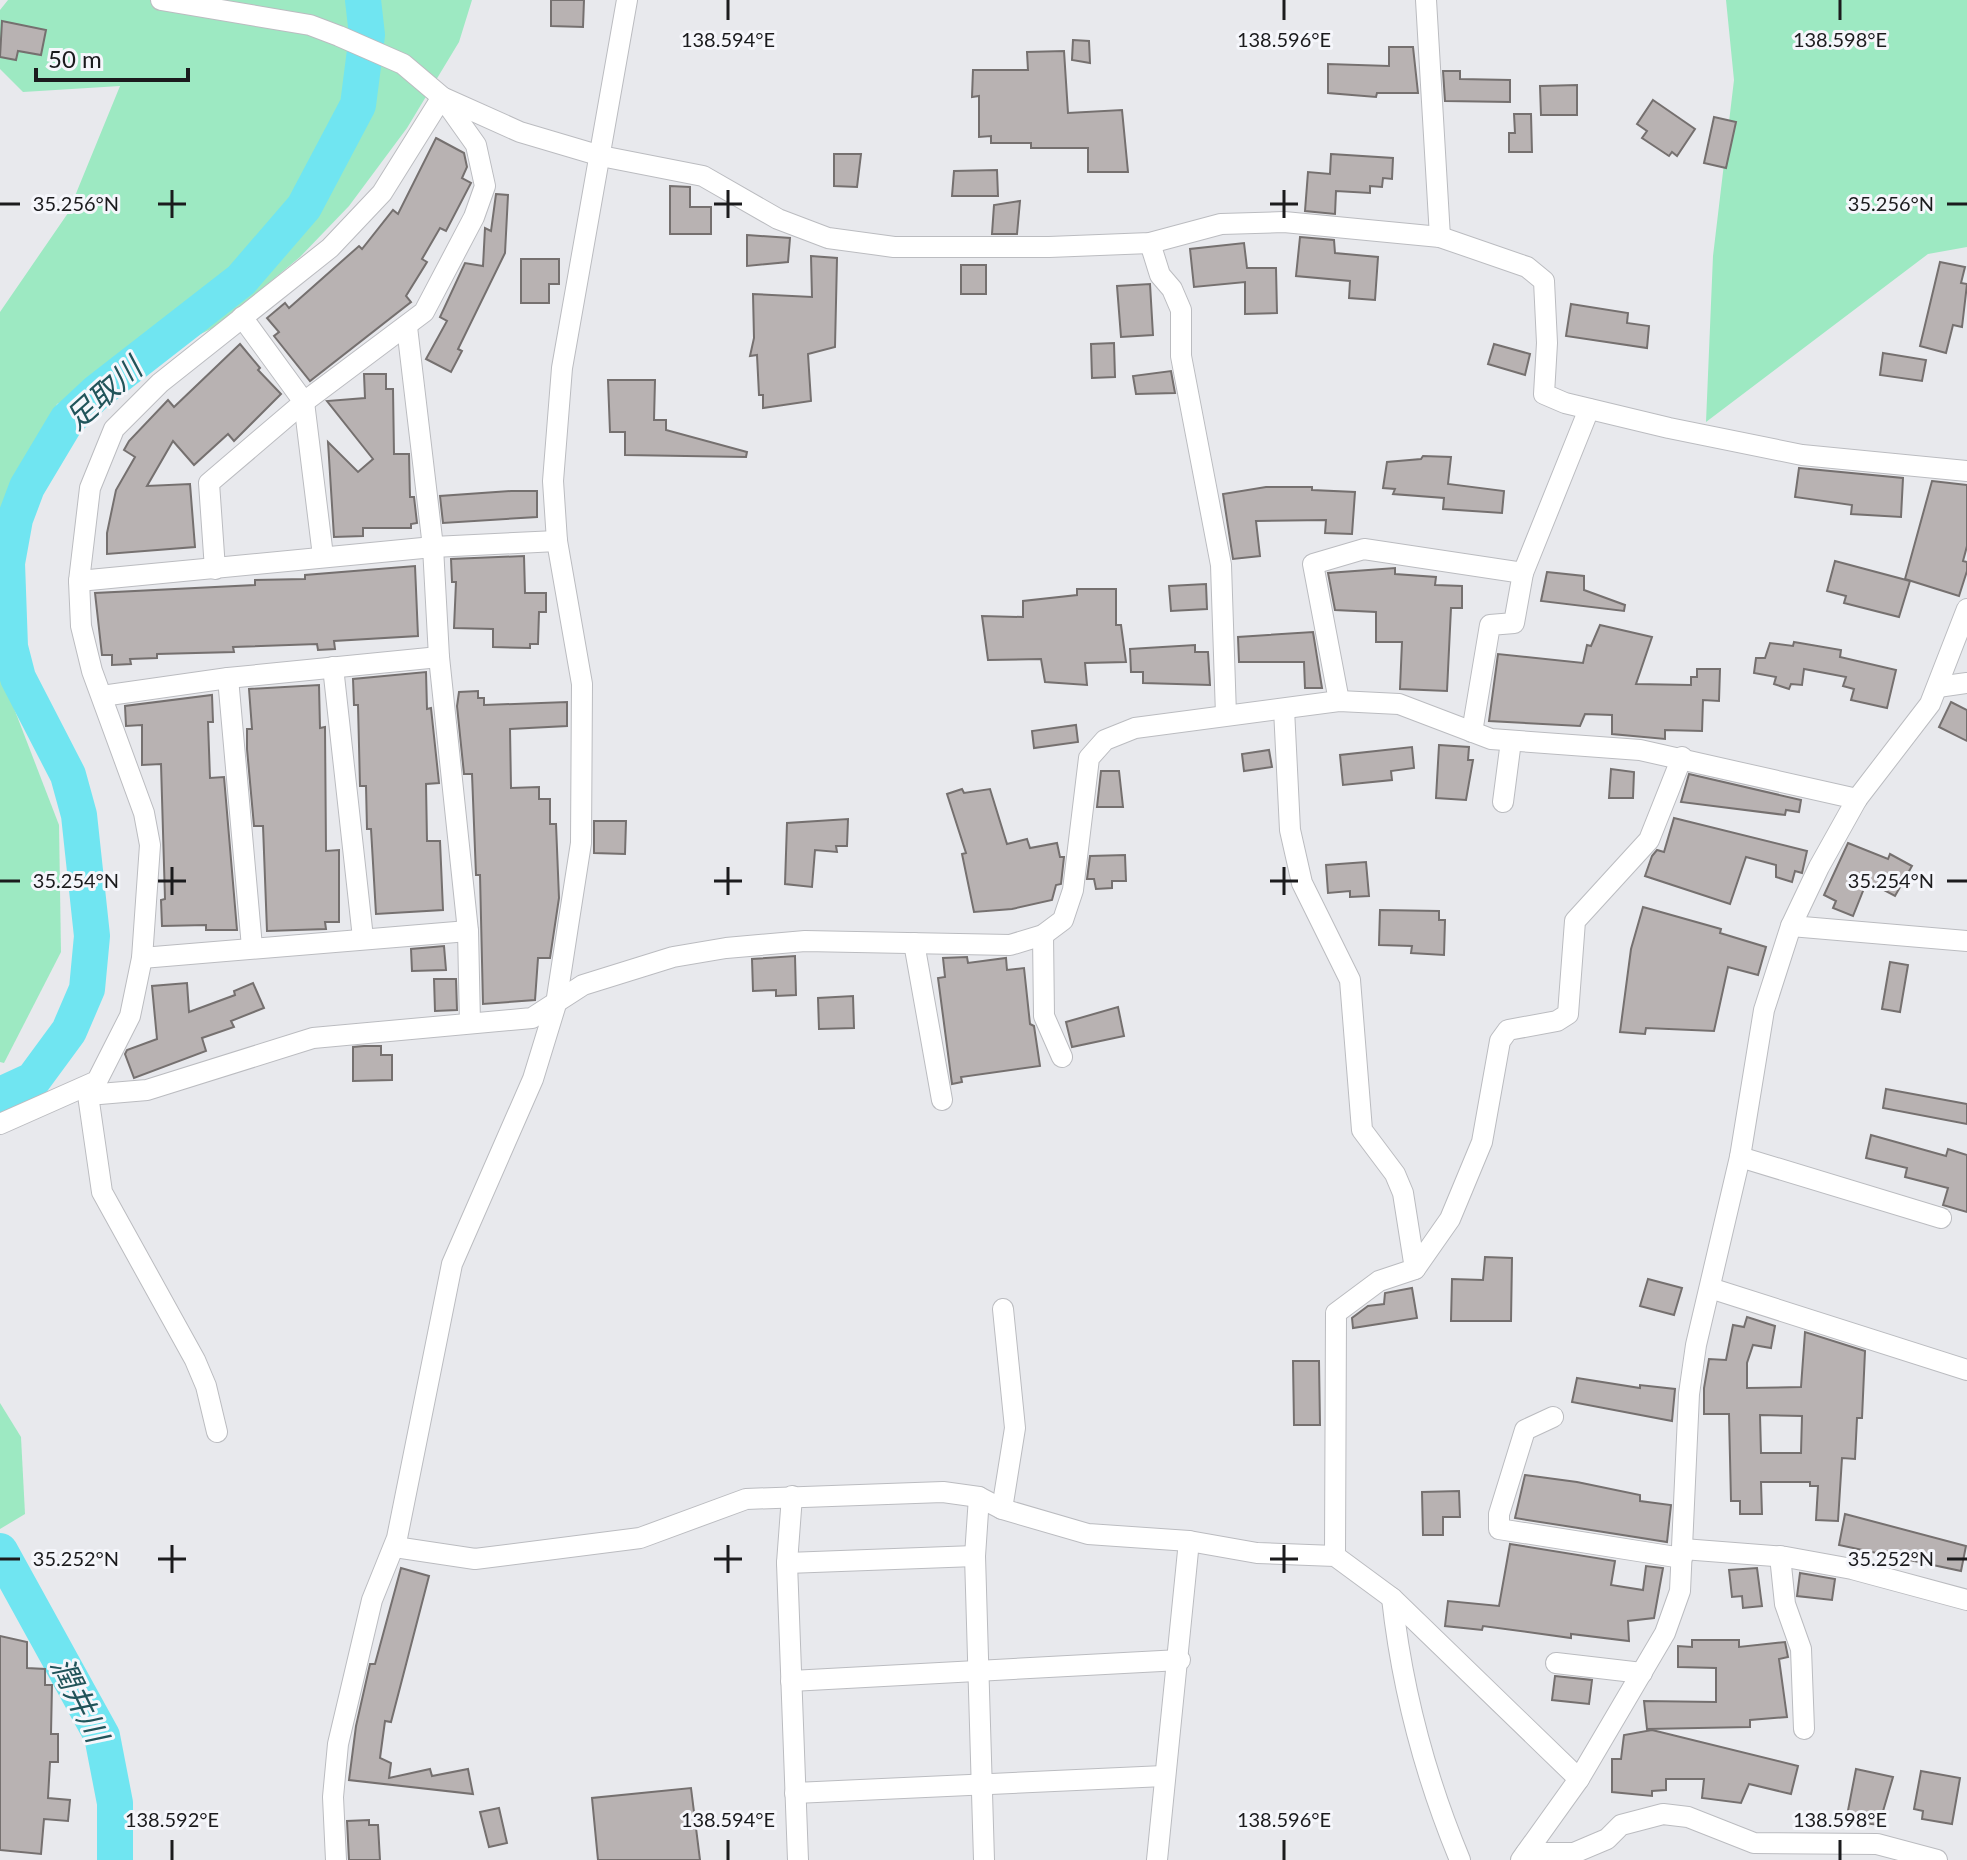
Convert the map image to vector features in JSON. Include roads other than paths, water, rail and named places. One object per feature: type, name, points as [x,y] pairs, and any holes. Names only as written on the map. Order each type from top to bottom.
[{"type":"street","points":[[161,0],[310,25],[403,64],[442,97],[476,145],[485,186],[474,217],[424,312],[304,402],[209,483],[215,569]]},
{"type":"street","points":[[336,1860],[333,1797],[338,1744],[372,1600],[395,1547],[452,1264],[533,1079],[556,1004],[581,843],[582,684],[557,541],[553,481],[562,368],[627,0]]},
{"type":"street","points":[[1426,0],[1440,237]]},
{"type":"street","points":[[442,97],[520,132],[601,156],[703,176],[778,219],[828,238],[894,247],[964,250],[1150,243],[1221,224],[1284,222],[1440,237],[1527,267],[1544,281],[1544,394],[1589,409],[1802,455],[1967,471]]},
{"type":"street","points":[[217,1432],[206,1386],[195,1360],[102,1192],[92,1088],[130,1016],[142,958],[150,845],[144,813],[102,696],[81,626],[79,581],[90,488],[114,429],[160,383],[330,248],[382,193],[442,97]]},
{"type":"street","points":[[1150,243],[1160,275],[1172,289],[1181,310],[1181,356],[1221,565],[1226,715]]},
{"type":"street","points":[[242,317],[304,402],[323,556]]},
{"type":"street","points":[[407,327],[433,547],[439,657],[468,931],[470,1023]]},
{"type":"street","points":[[1472,732],[1490,625],[1514,623],[1523,573],[1589,409]]},
{"type":"street","points":[[79,581],[323,556],[557,541]]},
{"type":"street","points":[[1339,701],[1313,564],[1364,549],[1523,573]]},
{"type":"street","points":[[1524,1856],[1579,1779],[1642,1673],[1670,1619],[1680,1591],[1689,1394],[1740,1157],[1764,1010],[1791,926],[1857,799],[1930,704],[1967,609]]},
{"type":"street","points":[[102,696],[228,678],[439,657]]},
{"type":"street","points":[[333,667],[363,938]]},
{"type":"street","points":[[228,678],[252,947]]},
{"type":"street","points":[[1938,687],[1967,683]]},
{"type":"street","points":[[0,1124],[92,1088],[147,1090],[313,1038],[532,1018],[583,985],[673,957],[726,948],[805,941],[1010,945],[1043,935],[1063,920],[1073,890],[1089,758],[1105,740],[1135,728],[1339,701],[1399,704],[1491,739],[1640,750],[1682,757],[1857,799]]},
{"type":"street","points":[[1284,709],[1290,830],[1302,883],[1350,980],[1358,1115],[1362,1130],[1395,1174],[1403,1193],[1415,1269]]},
{"type":"street","points":[[1503,802],[1511,741]]},
{"type":"street","points":[[1335,1556],[1336,1313],[1379,1281],[1415,1269],[1450,1219],[1482,1142],[1500,1041],[1508,1030],[1557,1021],[1568,1014],[1575,921],[1649,840],[1682,757]]},
{"type":"street","points":[[1791,926],[1967,941]]},
{"type":"street","points":[[142,958],[468,931]]},
{"type":"street","points":[[1043,935],[1044,1016],[1062,1057]]},
{"type":"street","points":[[914,943],[942,1100]]},
{"type":"street","points":[[1740,1157],[1941,1218]]},
{"type":"street","points":[[1710,1288],[1967,1370]]},
{"type":"street","points":[[1002,1509],[1015,1428],[1003,1309]]},
{"type":"street","points":[[1553,1417],[1525,1430],[1499,1514],[1499,1529],[1682,1554],[1780,1556],[1852,1569],[1967,1600]]},
{"type":"street","points":[[395,1547],[475,1559],[640,1538],[746,1499],[943,1492],[979,1497],[1002,1509],[1088,1534],[1189,1541],[1257,1553],[1335,1556],[1392,1598],[1579,1779]]},
{"type":"street","points":[[792,1496],[787,1563],[798,1860]]},
{"type":"street","points":[[979,1497],[975,1556],[984,1860]]},
{"type":"street","points":[[1157,1860],[1164,1776],[1180,1660],[1189,1541]]},
{"type":"street","points":[[787,1563],[975,1556]]},
{"type":"street","points":[[1780,1556],[1785,1604],[1801,1649],[1804,1729]]},
{"type":"street","points":[[1392,1598],[1399,1663],[1416,1732],[1460,1860]]},
{"type":"street","points":[[791,1681],[1180,1660]]},
{"type":"street","points":[[1556,1663],[1642,1673]]},
{"type":"street","points":[[795,1793],[1164,1776]]},
{"type":"street","points":[[1524,1856],[1574,1853],[1607,1839],[1621,1825],[1663,1814],[1688,1817],[1754,1843],[1877,1844],[1937,1860]]},
{"type":"waterway","name":"足取川","points":[[0,1095],[33,1080],[69,1031],[87,989],[92,936],[79,815],[68,775],[18,678],[10,647],[7,563],[15,519],[27,487],[67,420],[97,392],[241,280],[304,207],[358,105],[367,35],[363,0]]},
{"type":"waterway","name":"潤井川","points":[[0,1551],[102,1736],[115,1803],[115,1860]]}]
